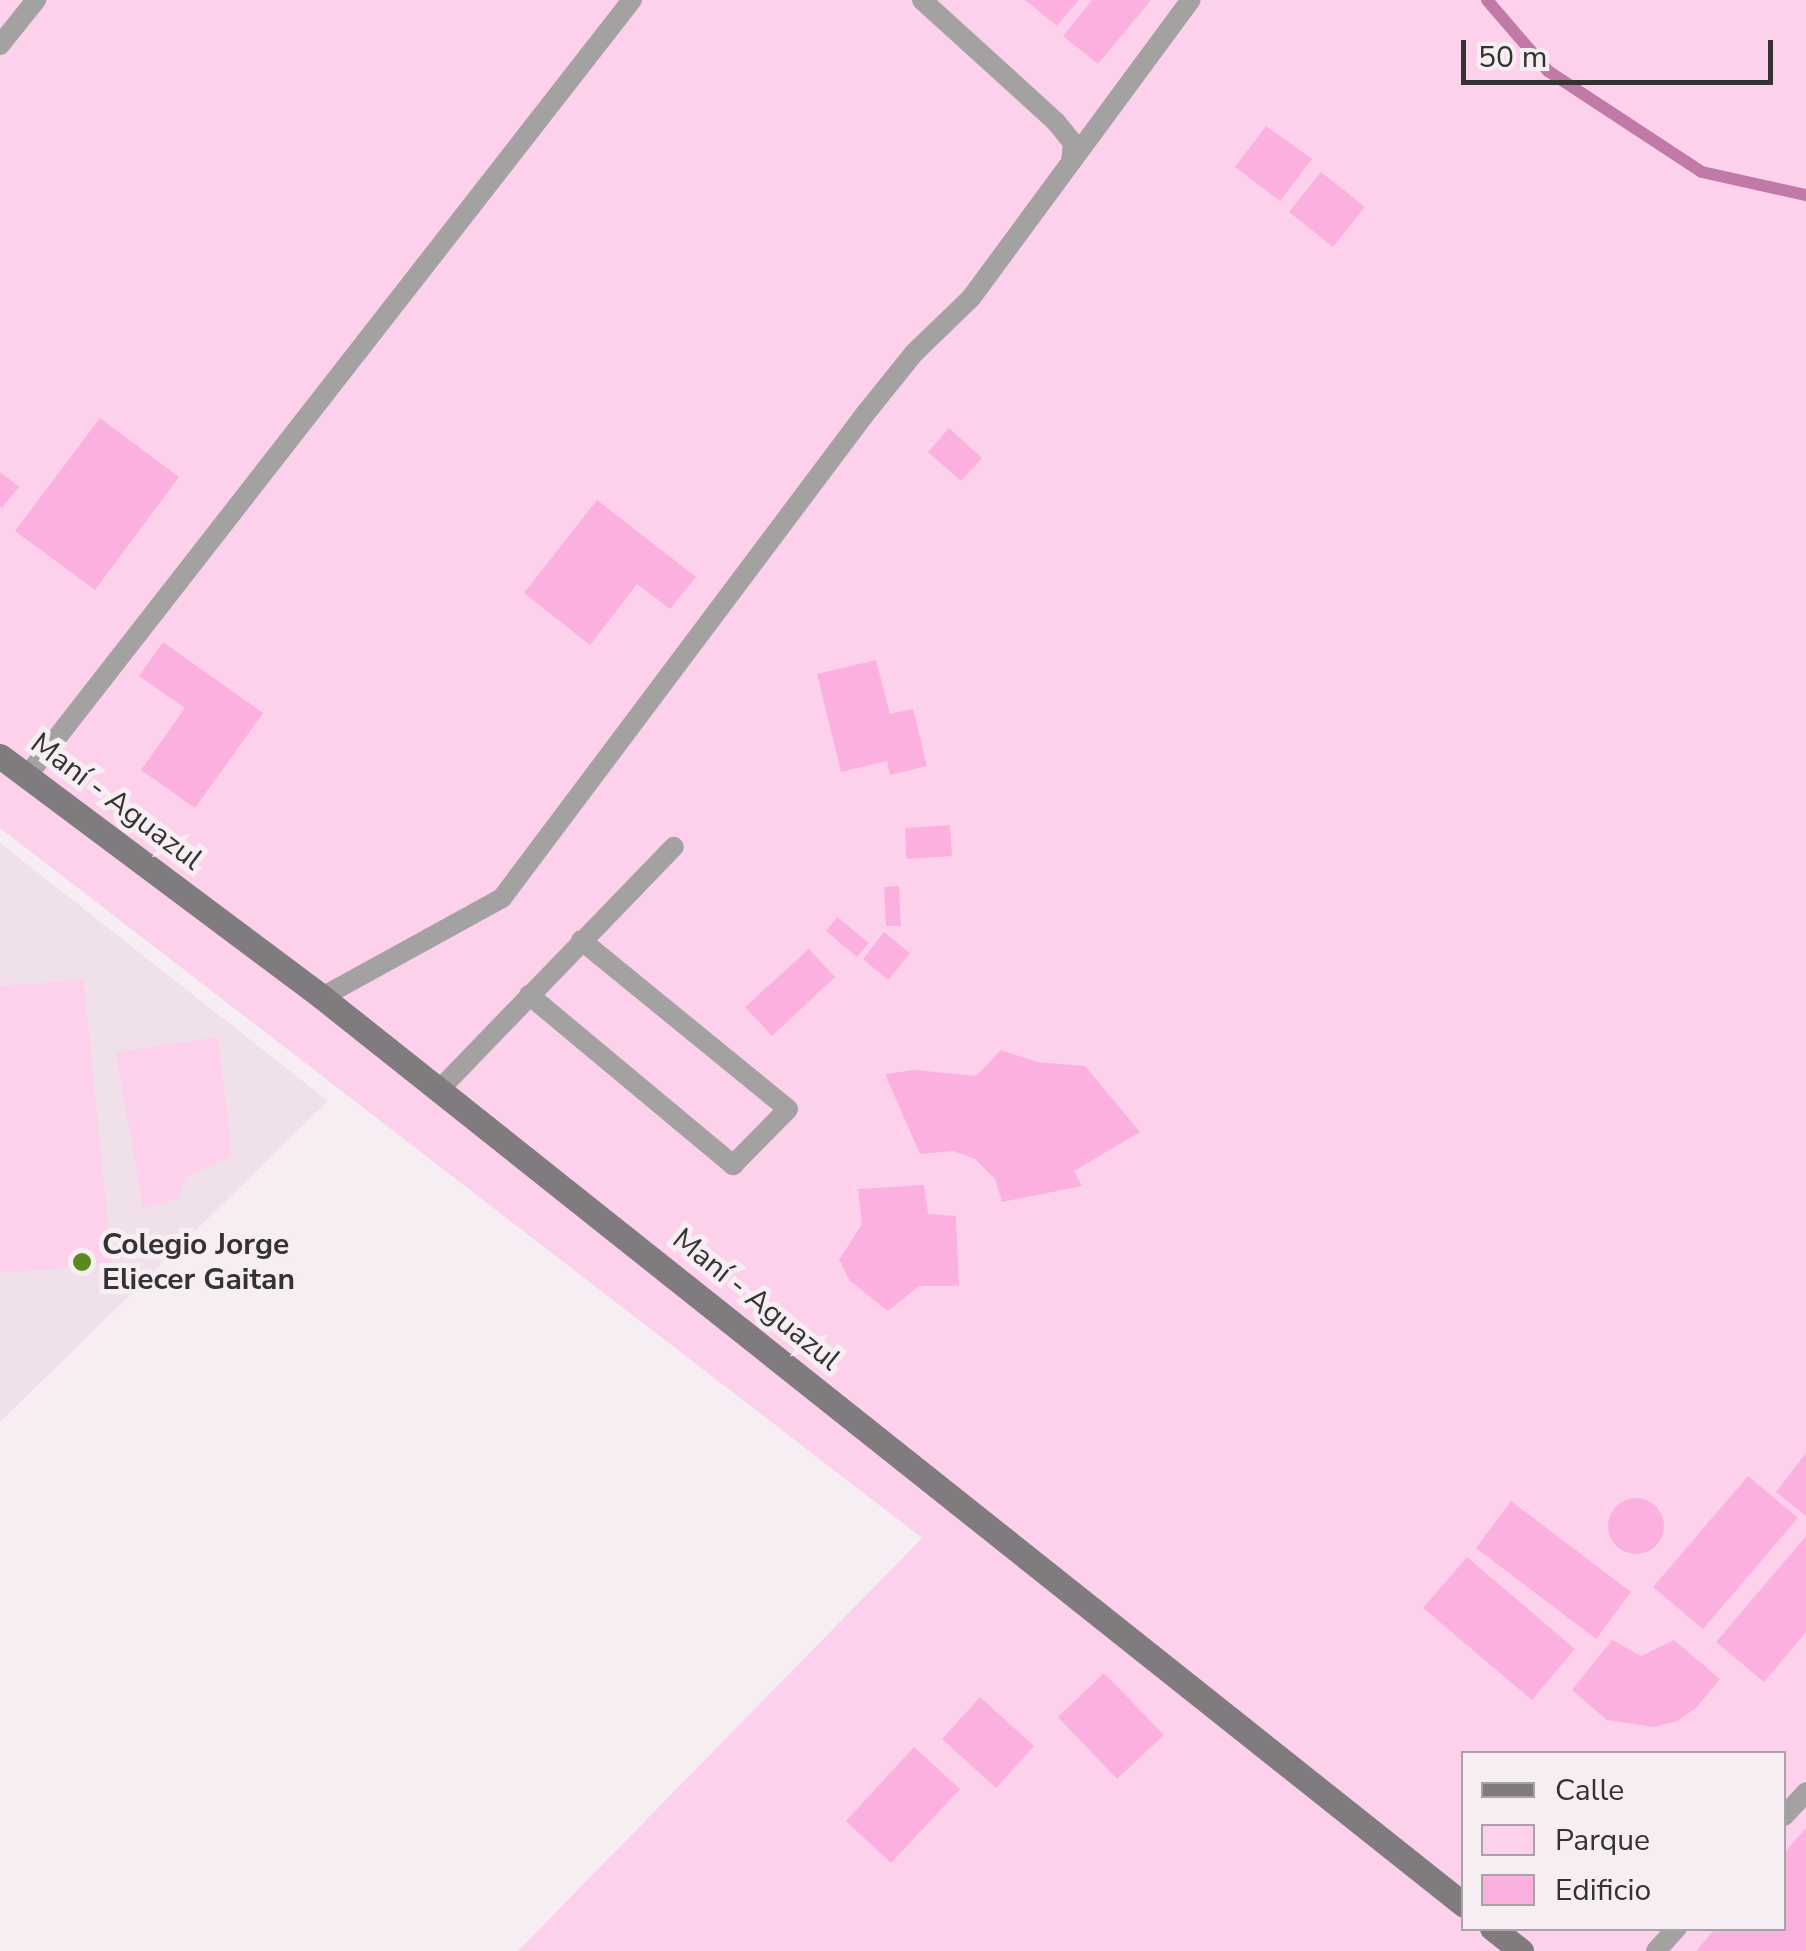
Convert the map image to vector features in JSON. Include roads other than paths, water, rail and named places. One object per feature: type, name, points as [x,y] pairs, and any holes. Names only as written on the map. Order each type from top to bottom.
[{"type":"street","name":"Maní - Aguazul","points":[[0,756],[322,997],[1461,1904]]},
{"type":"street","points":[[1496,1931],[1521,1951]]},
{"type":"lane","points":[[0,45],[36,0]]},
{"type":"lane","points":[[27,776],[632,0]]},
{"type":"lane","points":[[922,0],[1056,122],[1073,143],[1071,162]]},
{"type":"lane","points":[[322,997],[502,898],[865,414],[914,353],[971,298],[1191,0]]},
{"type":"lane","points":[[440,1090],[674,848]]},
{"type":"lane","points":[[529,995],[732,1166],[788,1109],[581,940]]},
{"type":"lane","points":[[1786,1814],[1806,1792]]},
{"type":"lane","points":[[1656,1951],[1675,1931]]},
{"type":"waterway","points":[[1487,0],[1548,71],[1702,172],[1806,195]]},
{"type":"place","name":"Colegio Jorge Eliecer Gaitan","points":[[82,1262]]}]
